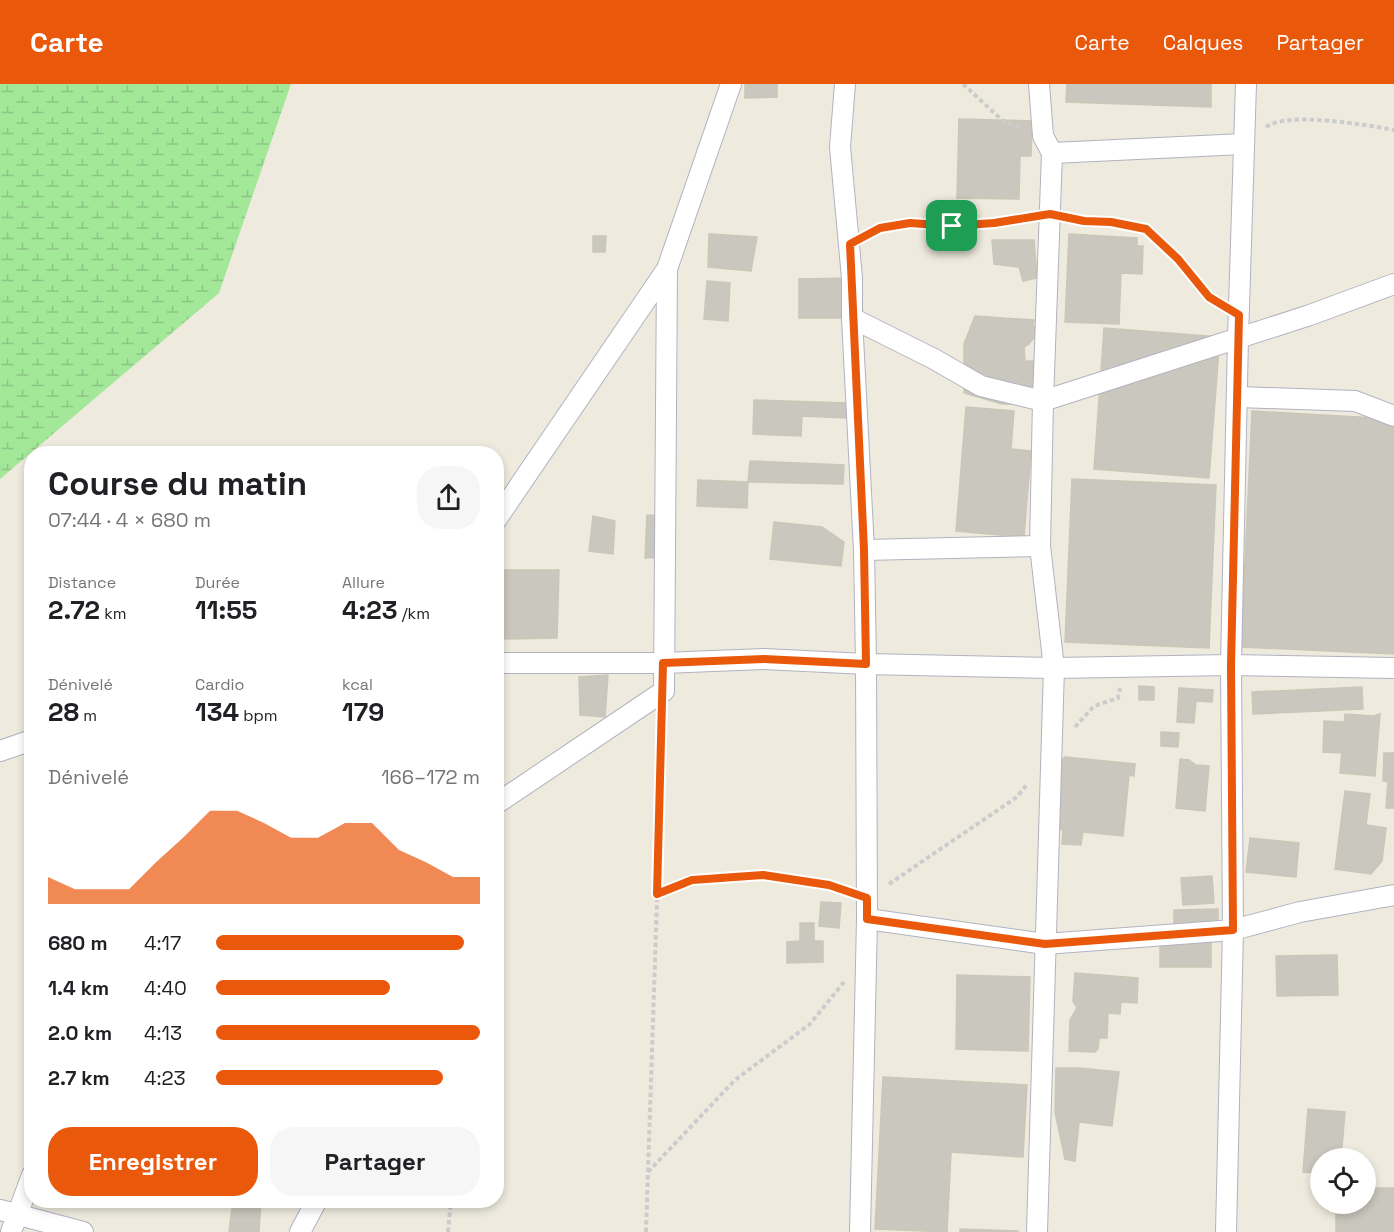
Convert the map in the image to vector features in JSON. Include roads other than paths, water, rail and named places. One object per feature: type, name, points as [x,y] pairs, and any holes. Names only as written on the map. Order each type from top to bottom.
[{"type":"street","points":[[504,508],[667,269],[731,84]]},
{"type":"street","points":[[845,84],[840,147],[850,244],[864,550],[866,664],[867,919],[860,1232]]},
{"type":"street","points":[[1037,1232],[1054,668],[1040,546],[1050,214],[1048,145],[1039,84]]},
{"type":"street","points":[[1226,1232],[1233,930],[1231,665],[1246,84]]},
{"type":"street","points":[[1048,145],[1244,144]]},
{"type":"street","points":[[504,799],[663,691],[667,269]]},
{"type":"street","points":[[852,318],[934,359],[981,386],[1043,400],[1310,315],[1394,284]]},
{"type":"street","points":[[1238,397],[1356,401],[1394,416]]},
{"type":"street","points":[[864,550],[1040,546]]},
{"type":"street","points":[[504,663],[663,663],[764,659],[866,664],[1054,668],[1231,665],[1394,668]]},
{"type":"street","points":[[0,751],[24,743]]},
{"type":"street","points":[[867,919],[1045,944],[1233,930],[1300,912],[1394,895]]},
{"type":"street","points":[[24,1190],[9,1219],[83,1232]]},
{"type":"street","points":[[300,1232],[313,1208]]}]
